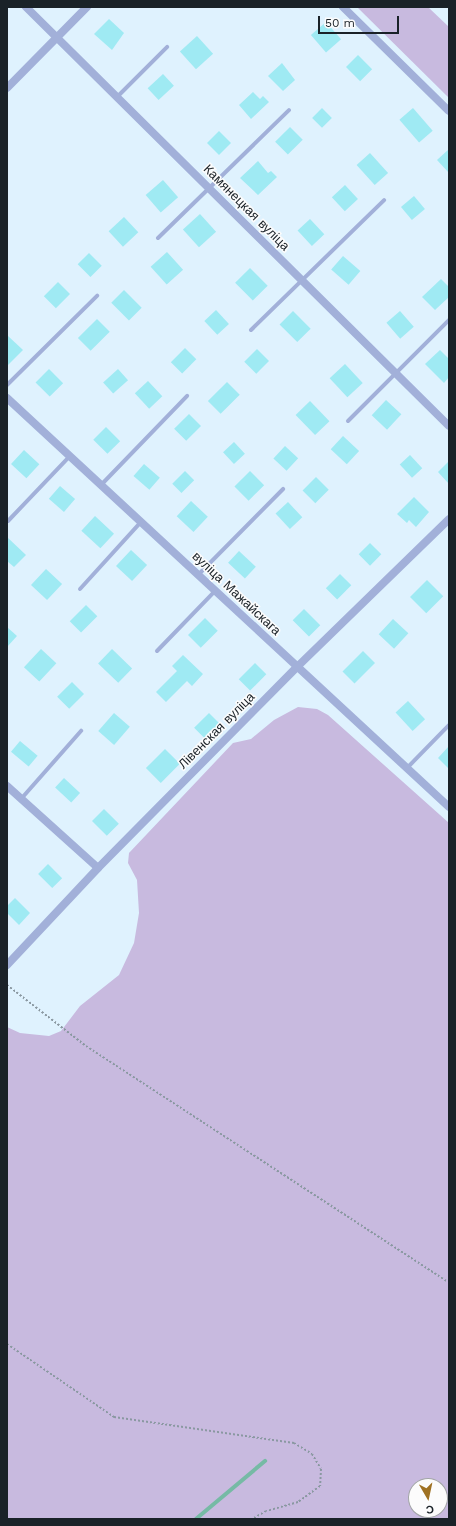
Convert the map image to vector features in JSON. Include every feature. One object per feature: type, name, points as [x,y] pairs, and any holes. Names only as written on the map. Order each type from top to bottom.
[{"type":"street","name":"Камянецкая вуліца","points":[[26,7],[449,426]]},
{"type":"street","points":[[7,88],[87,7]]},
{"type":"street","points":[[343,7],[449,112]]},
{"type":"street","name":"вуліца Мажайскага","points":[[7,398],[449,807]]},
{"type":"street","name":"Лівенская вуліца","points":[[7,965],[98,868],[297,667],[449,519]]},
{"type":"street","points":[[7,786],[98,868]]},
{"type":"lane","points":[[117,97],[167,47]]},
{"type":"lane","points":[[158,238],[289,110]]},
{"type":"lane","points":[[252,330],[384,200]]},
{"type":"lane","points":[[7,385],[97,296]]},
{"type":"lane","points":[[348,421],[395,372],[449,320]]},
{"type":"lane","points":[[101,485],[187,396]]},
{"type":"lane","points":[[8,521],[70,456]]},
{"type":"lane","points":[[198,575],[283,489]]},
{"type":"lane","points":[[80,589],[140,522]]},
{"type":"lane","points":[[158,651],[215,590]]},
{"type":"lane","points":[[407,768],[449,725]]},
{"type":"lane","points":[[21,799],[81,731]]},
{"type":"path","points":[[7,986],[86,1046],[289,1176],[449,1284]]},
{"type":"path","points":[[7,1344],[114,1417],[294,1443],[312,1454],[320,1469],[320,1486],[298,1502],[266,1511],[252,1519]]},
{"type":"shaded area","points":[[357,7],[428,7],[449,27],[449,98]]},
{"type":"shaded area","points":[[298,707],[317,709],[328,715],[449,823],[449,1519],[7,1519],[7,1027],[20,1033],[49,1036],[61,1031],[80,1006],[119,975],[134,943],[139,913],[137,880],[128,863],[129,853],[233,743],[251,739],[274,720]]},
{"type":"building","points":[[109,19],[124,33],[112,50],[94,34]]},
{"type":"building","points":[[326,22],[341,39],[326,52],[311,35]]},
{"type":"building","points":[[197,36],[213,54],[196,69],[180,51]]},
{"type":"building","points":[[358,55],[372,69],[360,81],[346,67]]},
{"type":"building","points":[[282,63],[295,80],[283,91],[268,76]]},
{"type":"building","points":[[163,74],[174,86],[159,100],[148,88]]},
{"type":"building","points":[[253,92],[260,99],[263,96],[269,102],[251,119],[239,105]]},
{"type":"building","points":[[322,108],[332,118],[322,128],[312,118]]},
{"type":"building","points":[[413,108],[433,131],[419,142],[399,120]]},
{"type":"building","points":[[290,127],[303,140],[288,155],[275,142]]},
{"type":"building","points":[[219,131],[231,143],[219,155],[207,143]]},
{"type":"building","points":[[449,149],[449,173],[437,160]]},
{"type":"building","points":[[370,153],[388,173],[375,185],[357,165]]},
{"type":"building","points":[[258,161],[268,173],[271,171],[277,177],[258,195],[240,178]]},
{"type":"building","points":[[163,180],[178,197],[161,212],[146,195]]},
{"type":"building","points":[[345,185],[358,199],[345,211],[332,197]]},
{"type":"building","points":[[414,196],[425,209],[412,220],[401,207]]},
{"type":"building","points":[[200,214],[216,232],[199,247],[183,229]]},
{"type":"building","points":[[124,217],[138,232],[123,247],[109,231]]},
{"type":"building","points":[[310,219],[324,234],[312,246],[298,231]]},
{"type":"building","points":[[167,252],[183,270],[167,285],[151,267]]},
{"type":"building","points":[[89,253],[102,266],[90,277],[78,264]]},
{"type":"building","points":[[343,256],[360,271],[349,285],[331,270]]},
{"type":"building","points":[[250,268],[268,286],[253,301],[235,283]]},
{"type":"building","points":[[441,279],[449,287],[449,297],[435,310],[422,297]]},
{"type":"building","points":[[58,282],[70,294],[56,308],[44,296]]},
{"type":"building","points":[[124,290],[142,308],[129,320],[111,303]]},
{"type":"building","points":[[216,310],[229,324],[217,335],[204,321]]},
{"type":"building","points":[[293,311],[311,329],[297,342],[280,324]]},
{"type":"building","points":[[400,311],[414,327],[400,339],[386,323]]},
{"type":"building","points":[[97,319],[110,332],[91,351],[78,338]]},
{"type":"building","points":[[7,335],[23,350],[7,366]]},
{"type":"building","points":[[185,348],[196,359],[182,373],[171,362]]},
{"type":"building","points":[[257,349],[269,361],[256,374],[244,362]]},
{"type":"building","points":[[440,350],[449,359],[449,377],[444,383],[425,364]]},
{"type":"building","points":[[345,364],[363,383],[347,397],[330,378]]},
{"type":"building","points":[[49,369],[63,383],[50,397],[36,382]]},
{"type":"building","points":[[118,369],[128,380],[113,394],[103,382]]},
{"type":"building","points":[[148,381],[162,396],[149,409],[135,393]]},
{"type":"building","points":[[227,382],[240,395],[221,414],[208,401]]},
{"type":"building","points":[[386,400],[401,414],[387,430],[372,415]]},
{"type":"building","points":[[310,401],[329,421],[315,435],[296,415]]},
{"type":"building","points":[[189,414],[201,426],[186,441],[174,429]]},
{"type":"building","points":[[106,427],[120,441],[107,454],[93,440]]},
{"type":"building","points":[[343,436],[359,451],[347,464],[331,449]]},
{"type":"building","points":[[234,442],[245,454],[234,464],[223,452]]},
{"type":"building","points":[[285,446],[298,458],[287,471],[273,458]]},
{"type":"building","points":[[24,450],[39,464],[26,478],[11,464]]},
{"type":"building","points":[[410,455],[422,468],[412,478],[400,465]]},
{"type":"building","points":[[449,461],[449,484],[438,472]]},
{"type":"building","points":[[144,464],[160,478],[149,490],[134,476]]},
{"type":"building","points":[[185,471],[194,480],[181,493],[172,484]]},
{"type":"building","points":[[250,471],[264,485],[249,501],[234,487]]},
{"type":"building","points":[[316,477],[329,490],[315,503],[303,490]]},
{"type":"building","points":[[60,486],[75,499],[64,512],[49,499]]},
{"type":"building","points":[[414,497],[429,512],[416,527],[409,520],[407,523],[397,514]]},
{"type":"building","points":[[191,501],[208,517],[193,532],[177,516]]},
{"type":"building","points":[[288,502],[302,517],[290,529],[276,514]]},
{"type":"building","points":[[95,516],[114,534],[100,548],[81,531]]},
{"type":"building","points":[[7,537],[26,555],[14,567],[7,561]]},
{"type":"building","points":[[370,543],[381,554],[370,566],[359,554]]},
{"type":"building","points":[[131,550],[147,565],[132,581],[116,566]]},
{"type":"building","points":[[239,551],[256,567],[245,578],[228,563]]},
{"type":"building","points":[[46,569],[62,584],[47,600],[31,585]]},
{"type":"building","points":[[340,574],[351,585],[337,599],[326,588]]},
{"type":"building","points":[[427,580],[443,596],[426,613],[410,597]]},
{"type":"building","points":[[86,605],[97,616],[81,633],[70,621]]},
{"type":"building","points":[[304,609],[320,625],[309,637],[293,620]]},
{"type":"building","points":[[205,618],[218,631],[201,648],[188,635]]},
{"type":"building","points":[[393,619],[408,633],[394,649],[379,634]]},
{"type":"building","points":[[7,627],[17,636],[7,647]]},
{"type":"building","points":[[41,649],[56,663],[39,682],[24,667]]},
{"type":"building","points":[[112,649],[132,668],[118,683],[98,663]]},
{"type":"building","points":[[363,651],[375,663],[355,684],[342,672]]},
{"type":"building","points":[[183,655],[203,674],[192,686],[187,681],[166,702],[156,692],[177,671],[172,666]]},
{"type":"building","points":[[255,663],[266,674],[250,691],[239,679]]},
{"type":"building","points":[[72,682],[84,694],[69,709],[57,697]]},
{"type":"building","points":[[408,701],[425,719],[413,731],[396,713]]},
{"type":"building","points":[[114,713],[130,727],[114,745],[98,731]]},
{"type":"building","points":[[209,713],[222,726],[207,741],[194,728]]},
{"type":"building","points":[[20,741],[38,756],[29,767],[11,752]]},
{"type":"building","points":[[449,746],[449,769],[438,758]]},
{"type":"building","points":[[165,749],[180,764],[161,783],[146,768]]},
{"type":"building","points":[[64,778],[80,793],[71,803],[55,788]]},
{"type":"building","points":[[104,809],[119,824],[107,836],[92,821]]},
{"type":"building","points":[[48,864],[62,878],[52,888],[38,874]]},
{"type":"building","points":[[15,898],[30,913],[19,925],[7,913],[7,906]]},
{"type":"waterway","points":[[196,1519],[265,1461]]}]
